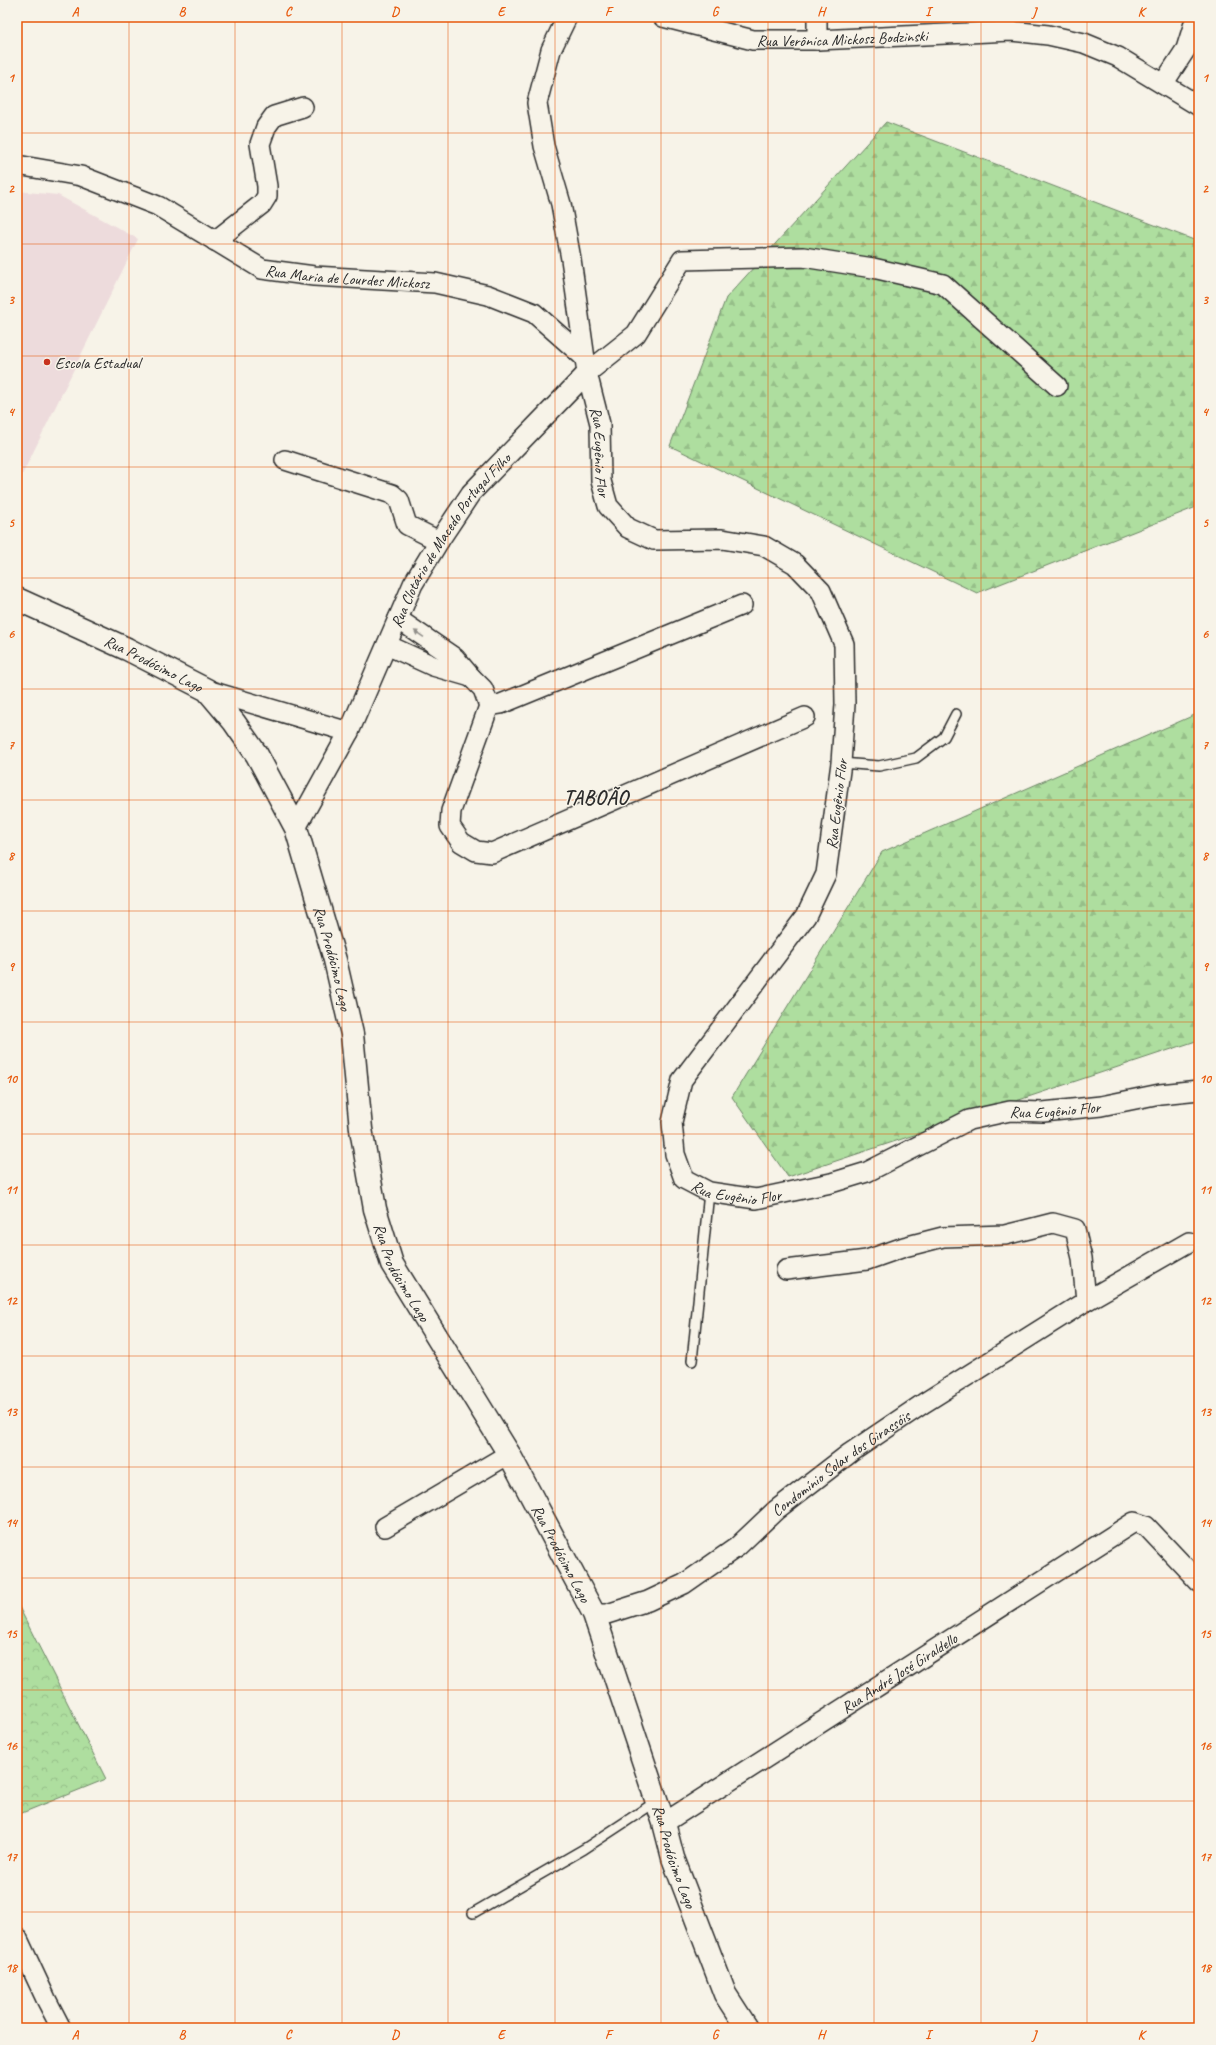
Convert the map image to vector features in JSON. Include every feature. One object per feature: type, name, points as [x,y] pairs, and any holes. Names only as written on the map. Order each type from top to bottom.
[{"type":"main road","name":"Rua Prodócimo Lago","points":[[17,599],[127,649],[207,690],[234,722],[257,755],[296,828],[335,960],[352,1034],[361,1129],[375,1209],[392,1264],[509,1454],[594,1614],[657,1801],[673,1858],[725,1994],[746,2028]]},
{"type":"street","name":"Rua Eugênio Flor","points":[[567,17],[551,50],[537,103],[544,146],[561,204],[570,251],[586,366],[600,424],[600,480],[608,506],[628,528],[654,540],[722,539],[764,546],[795,564],[821,591],[844,644],[845,704],[841,763],[826,874],[806,916],[682,1080],[672,1122],[675,1154],[684,1178],[709,1192],[756,1199],[830,1183],[867,1172],[969,1120],[1010,1111],[1043,1112],[1086,1108],[1160,1094],[1199,1090]]},
{"type":"street","name":"Rua Verônica Mickosz Bodzinski","points":[[663,17],[753,40],[817,40],[1010,32],[1048,35],[1084,43],[1118,57],[1199,106]]},
{"type":"street","points":[[817,17],[817,40]]},
{"type":"street","points":[[1163,84],[1186,50],[1196,17]]},
{"type":"street","points":[[215,241],[262,204],[267,196],[260,144],[266,127],[274,116],[303,107]]},
{"type":"street","name":"Rua Maria de Lourdes Mickosz","points":[[17,165],[81,176],[158,206],[262,269],[314,276],[435,283],[488,295],[534,313],[586,366]]},
{"type":"street","name":"Rua Clotário de Macedo Portugal Filho","points":[[296,828],[349,732],[414,584],[439,541],[471,493],[586,366],[636,334],[682,260],[803,257],[873,268],[943,284],[1057,386]]},
{"type":"street","points":[[285,460],[392,494],[399,500],[407,526],[439,541]]},
{"type":"street","points":[[489,706],[501,704],[742,604]]},
{"type":"street","points":[[398,619],[455,658],[483,689],[489,706],[451,811],[450,826],[461,842],[476,851],[492,853],[805,718]]},
{"type":"street","points":[[387,645],[433,666],[471,677]]},
{"type":"street","points":[[433,666],[440,648]]},
{"type":"street","points":[[207,690],[349,732]]},
{"type":"street","points":[[786,1270],[867,1260],[904,1246],[943,1237],[1005,1235],[1053,1223],[1075,1229],[1082,1258],[1086,1301]]},
{"type":"street","name":"Condomínio Solar dos Girassóis","points":[[594,1614],[607,1614],[648,1601],[684,1584],[737,1547],[776,1510],[850,1453],[924,1403],[1086,1301],[1189,1242]]},
{"type":"street","points":[[385,1527],[509,1454]]},
{"type":"street","name":"Rua André José Giraldello","points":[[664,1823],[1134,1522],[1146,1526],[1199,1582]]},
{"type":"street","points":[[17,1937],[61,2028]]},
{"type":"lane","points":[[841,763],[880,766],[916,758],[944,737],[956,714]]},
{"type":"lane","points":[[692,1361],[709,1192]]},
{"type":"lane","points":[[472,1913],[584,1849],[657,1801]]},
{"type":"shaded area","name":"Escola Estadual","points":[[17,191],[58,195],[138,239],[17,485]]},
{"type":"green space","points":[[886,122],[1199,242],[1199,506],[977,593],[670,446],[726,298]]},
{"type":"green space","points":[[1199,713],[1199,1040],[788,1177],[732,1097],[882,852]]},
{"type":"green space","points":[[17,1603],[106,1779],[17,1815]]},
{"type":"place","name":"Escola Estadual","points":[[47,362]]},
{"type":"district","name":"TABOÃO","points":[[596,797]]}]
